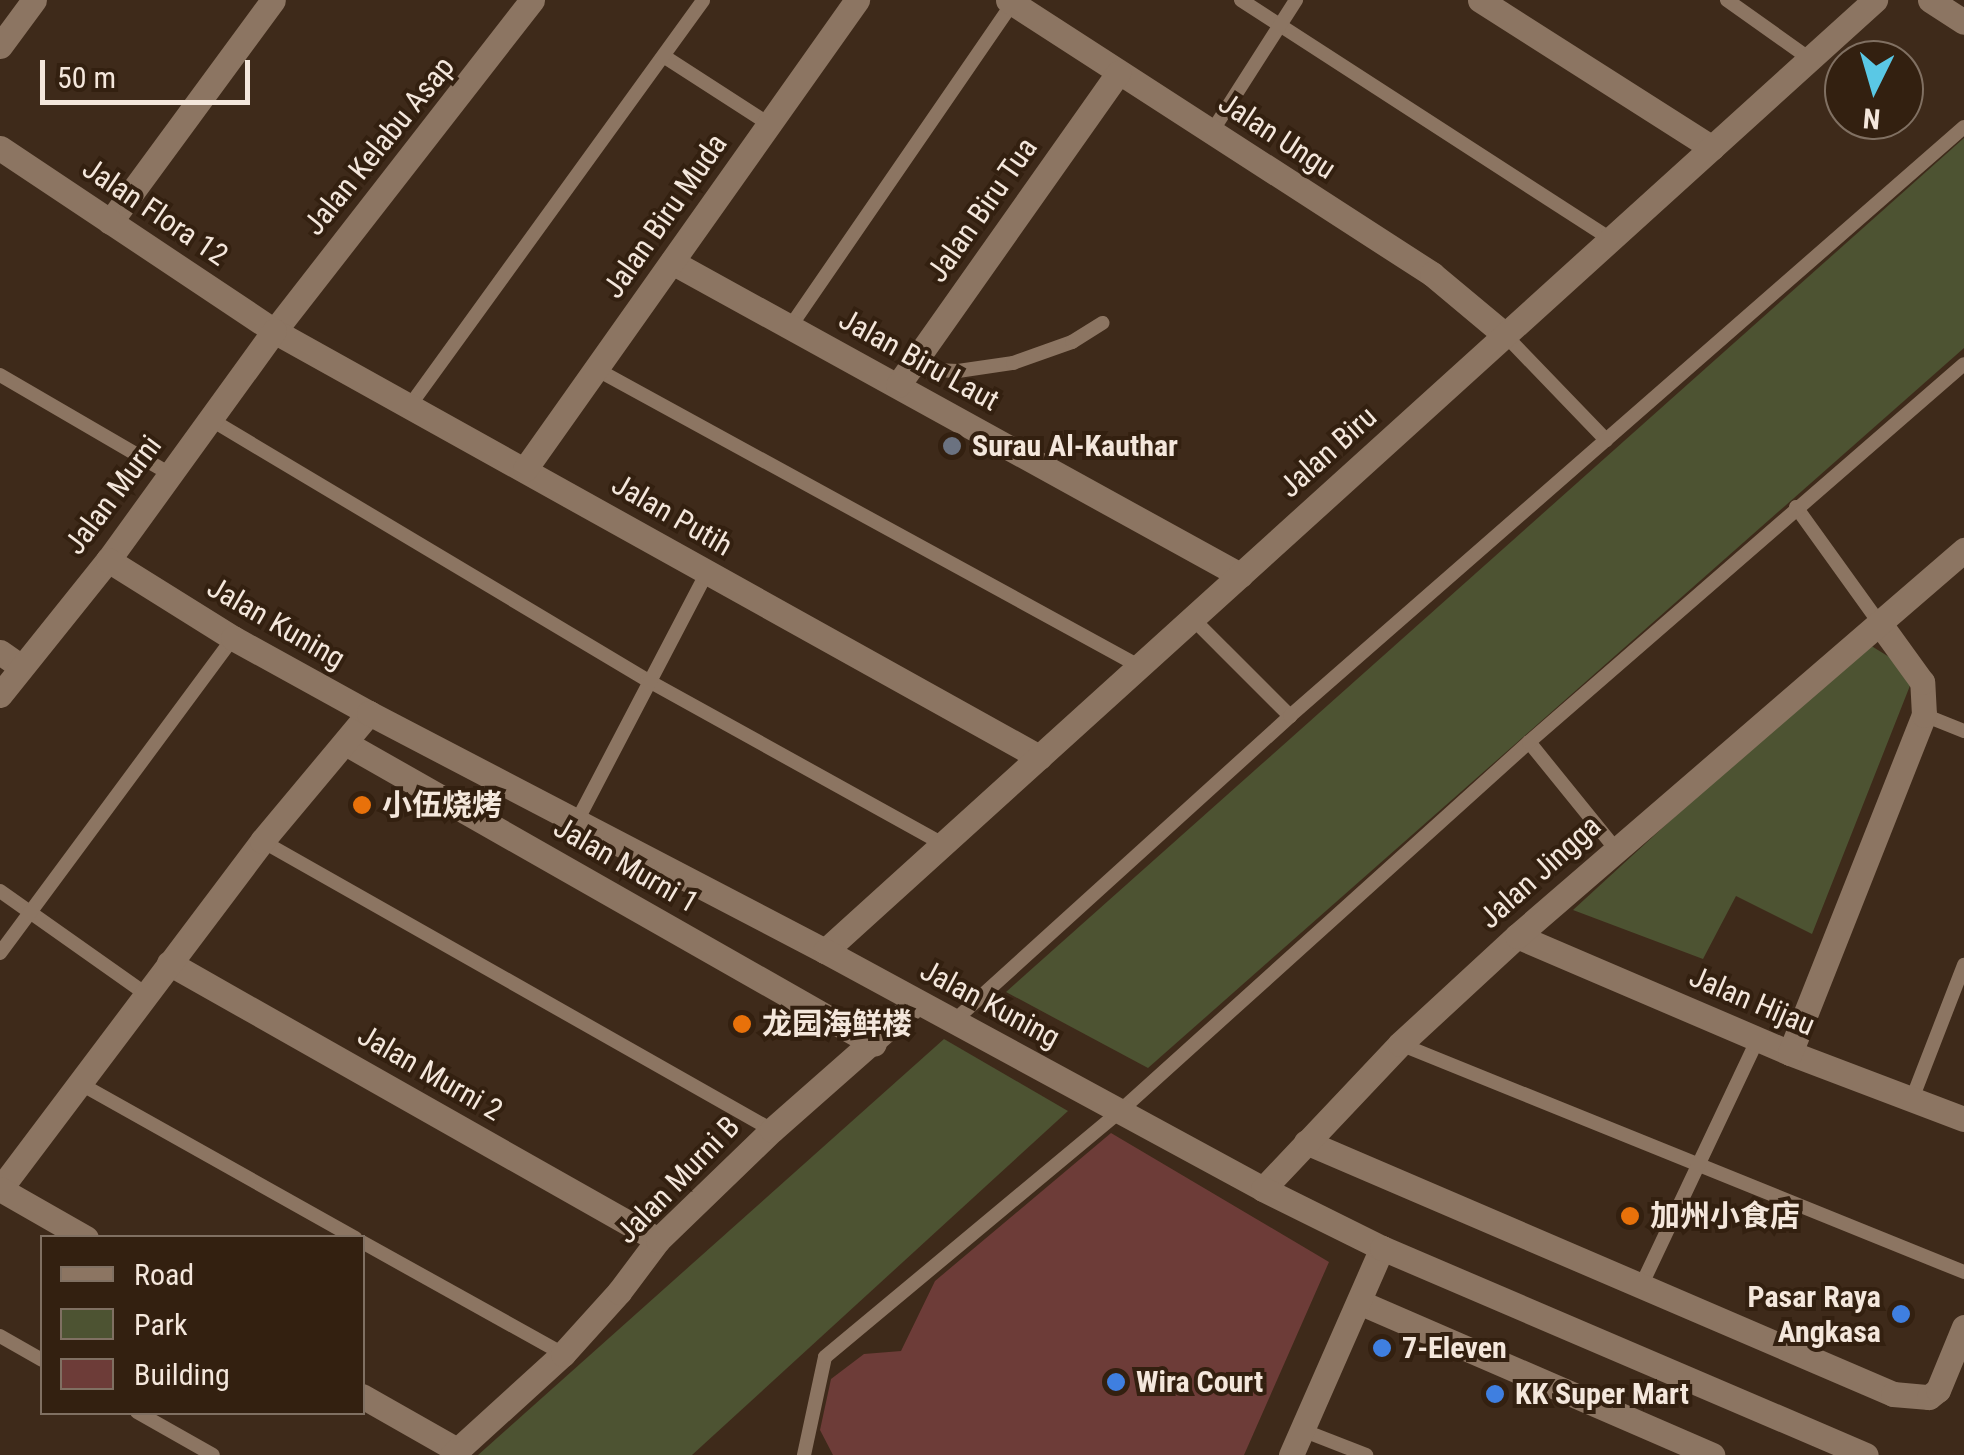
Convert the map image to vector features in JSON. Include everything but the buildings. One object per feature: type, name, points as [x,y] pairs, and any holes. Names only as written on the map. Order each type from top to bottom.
[{"type":"street","points":[[0,46],[34,0]]},
{"type":"street","points":[[110,222],[273,0]]},
{"type":"street","name":"Jalan Kelabu Asap","points":[[274,330],[532,0]]},
{"type":"street","name":"Jalan Biru Muda","points":[[524,468],[858,0]]},
{"type":"street","points":[[1480,0],[1712,148]]},
{"type":"street","name":"Jalan Biru","points":[[825,951],[1875,0]]},
{"type":"street","points":[[1930,0],[1964,22]]},
{"type":"street","name":"Jalan Ungu","points":[[1011,2],[1432,274],[1505,335]]},
{"type":"street","name":"Jalan Biru Tua","points":[[904,377],[1118,73]]},
{"type":"street","name":"Jalan Flora 12","points":[[0,148],[274,330]]},
{"type":"street","name":"Jalan Biru Laut","points":[[672,262],[790,327],[904,377],[1240,575]]},
{"type":"street","name":"Jalan Putih","points":[[274,330],[1039,757]]},
{"type":"street","name":"Jalan Murni","points":[[0,695],[10,659],[108,560],[274,330]]},
{"type":"street","name":"Jalan Jingga","points":[[1263,1190],[1400,1044],[1614,847],[1964,550]]},
{"type":"street","name":"Jalan Kuning","points":[[108,560],[233,638],[369,713],[825,951],[1263,1190],[1382,1248],[1866,1455]]},
{"type":"street","points":[[1790,1053],[1924,715],[1922,682],[1880,624]]},
{"type":"street","points":[[81,1235],[0,1189],[262,840],[347,744],[369,713]]},
{"type":"street","name":"Jalan Murni 1","points":[[347,744],[874,1044]]},
{"type":"street","name":"Jalan Hijau","points":[[1517,936],[1790,1053],[1964,1119]]},
{"type":"street","name":"Jalan Murni 2","points":[[169,963],[658,1240]]},
{"type":"street","name":"Jalan Murni B","points":[[455,1452],[563,1354],[619,1292],[658,1240],[772,1130],[918,1002]]},
{"type":"street","points":[[1306,1142],[1858,1380],[1915,1398],[1928,1397],[1938,1390],[1964,1327]]},
{"type":"street","points":[[1291,1455],[1382,1248]]},
{"type":"street","points":[[1358,1302],[1712,1455]]},
{"type":"street","points":[[365,1398],[455,1452]]},
{"type":"lane","points":[[411,404],[703,0]]},
{"type":"lane","points":[[1242,0],[1611,239]]},
{"type":"lane","points":[[1212,133],[1296,0]]},
{"type":"lane","points":[[1726,0],[1810,59]]},
{"type":"lane","points":[[790,327],[1011,2]]},
{"type":"lane","points":[[664,57],[769,124]]},
{"type":"lane","points":[[954,1021],[1290,716],[1964,127]]},
{"type":"lane","points":[[904,377],[1013,363],[1072,342],[1102,324]]},
{"type":"lane","points":[[1505,335],[1606,440]]},
{"type":"lane","points":[[804,1455],[824,1356],[1119,1112],[1530,742],[1964,364]]},
{"type":"lane","points":[[596,369],[1139,666]]},
{"type":"lane","points":[[0,374],[170,474]]},
{"type":"lane","points":[[210,419],[647,680],[942,844]]},
{"type":"lane","points":[[1796,507],[1880,624]]},
{"type":"lane","points":[[577,820],[707,572]]},
{"type":"lane","points":[[1192,618],[1290,716]]},
{"type":"lane","points":[[0,952],[233,638]]},
{"type":"lane","points":[[1924,715],[1964,731]]},
{"type":"lane","points":[[1530,742],[1614,847]]},
{"type":"lane","points":[[262,840],[772,1130]]},
{"type":"lane","points":[[0,891],[146,994]]},
{"type":"lane","points":[[1912,1099],[1964,965]]},
{"type":"lane","points":[[1642,1284],[1758,1039]]},
{"type":"lane","points":[[1400,1044],[1964,1272]]},
{"type":"lane","points":[[80,1083],[350,1235]]},
{"type":"lane","points":[[365,1244],[563,1354]]},
{"type":"lane","points":[[0,1336],[40,1359]]},
{"type":"lane","points":[[142,1415],[213,1455]]},
{"type":"lane","points":[[1302,1430],[1366,1455]]},
{"type":"green space","points":[[1964,138],[1964,348],[1148,1068],[1006,992]]},
{"type":"green space","points":[[1865,642],[1915,673],[1812,934],[1736,896],[1703,959],[1573,910]]},
{"type":"green space","points":[[944,1039],[1068,1111],[692,1455],[478,1455]]},
{"type":"place","name":"Surau Al-Kauthar","points":[[952,446]]},
{"type":"place","name":"小伍烧烤","points":[[362,805]]},
{"type":"place","name":"龙园海鲜楼","points":[[742,1024]]},
{"type":"place","name":"加州小食店","points":[[1630,1216]]},
{"type":"place","name":"Pasar Raya Angkasa","points":[[1901,1314]]},
{"type":"place","name":"7-Eleven","points":[[1382,1348]]},
{"type":"place","name":"Wira Court","points":[[1116,1382]]},
{"type":"place","name":"KK Super Mart","points":[[1495,1394]]}]
